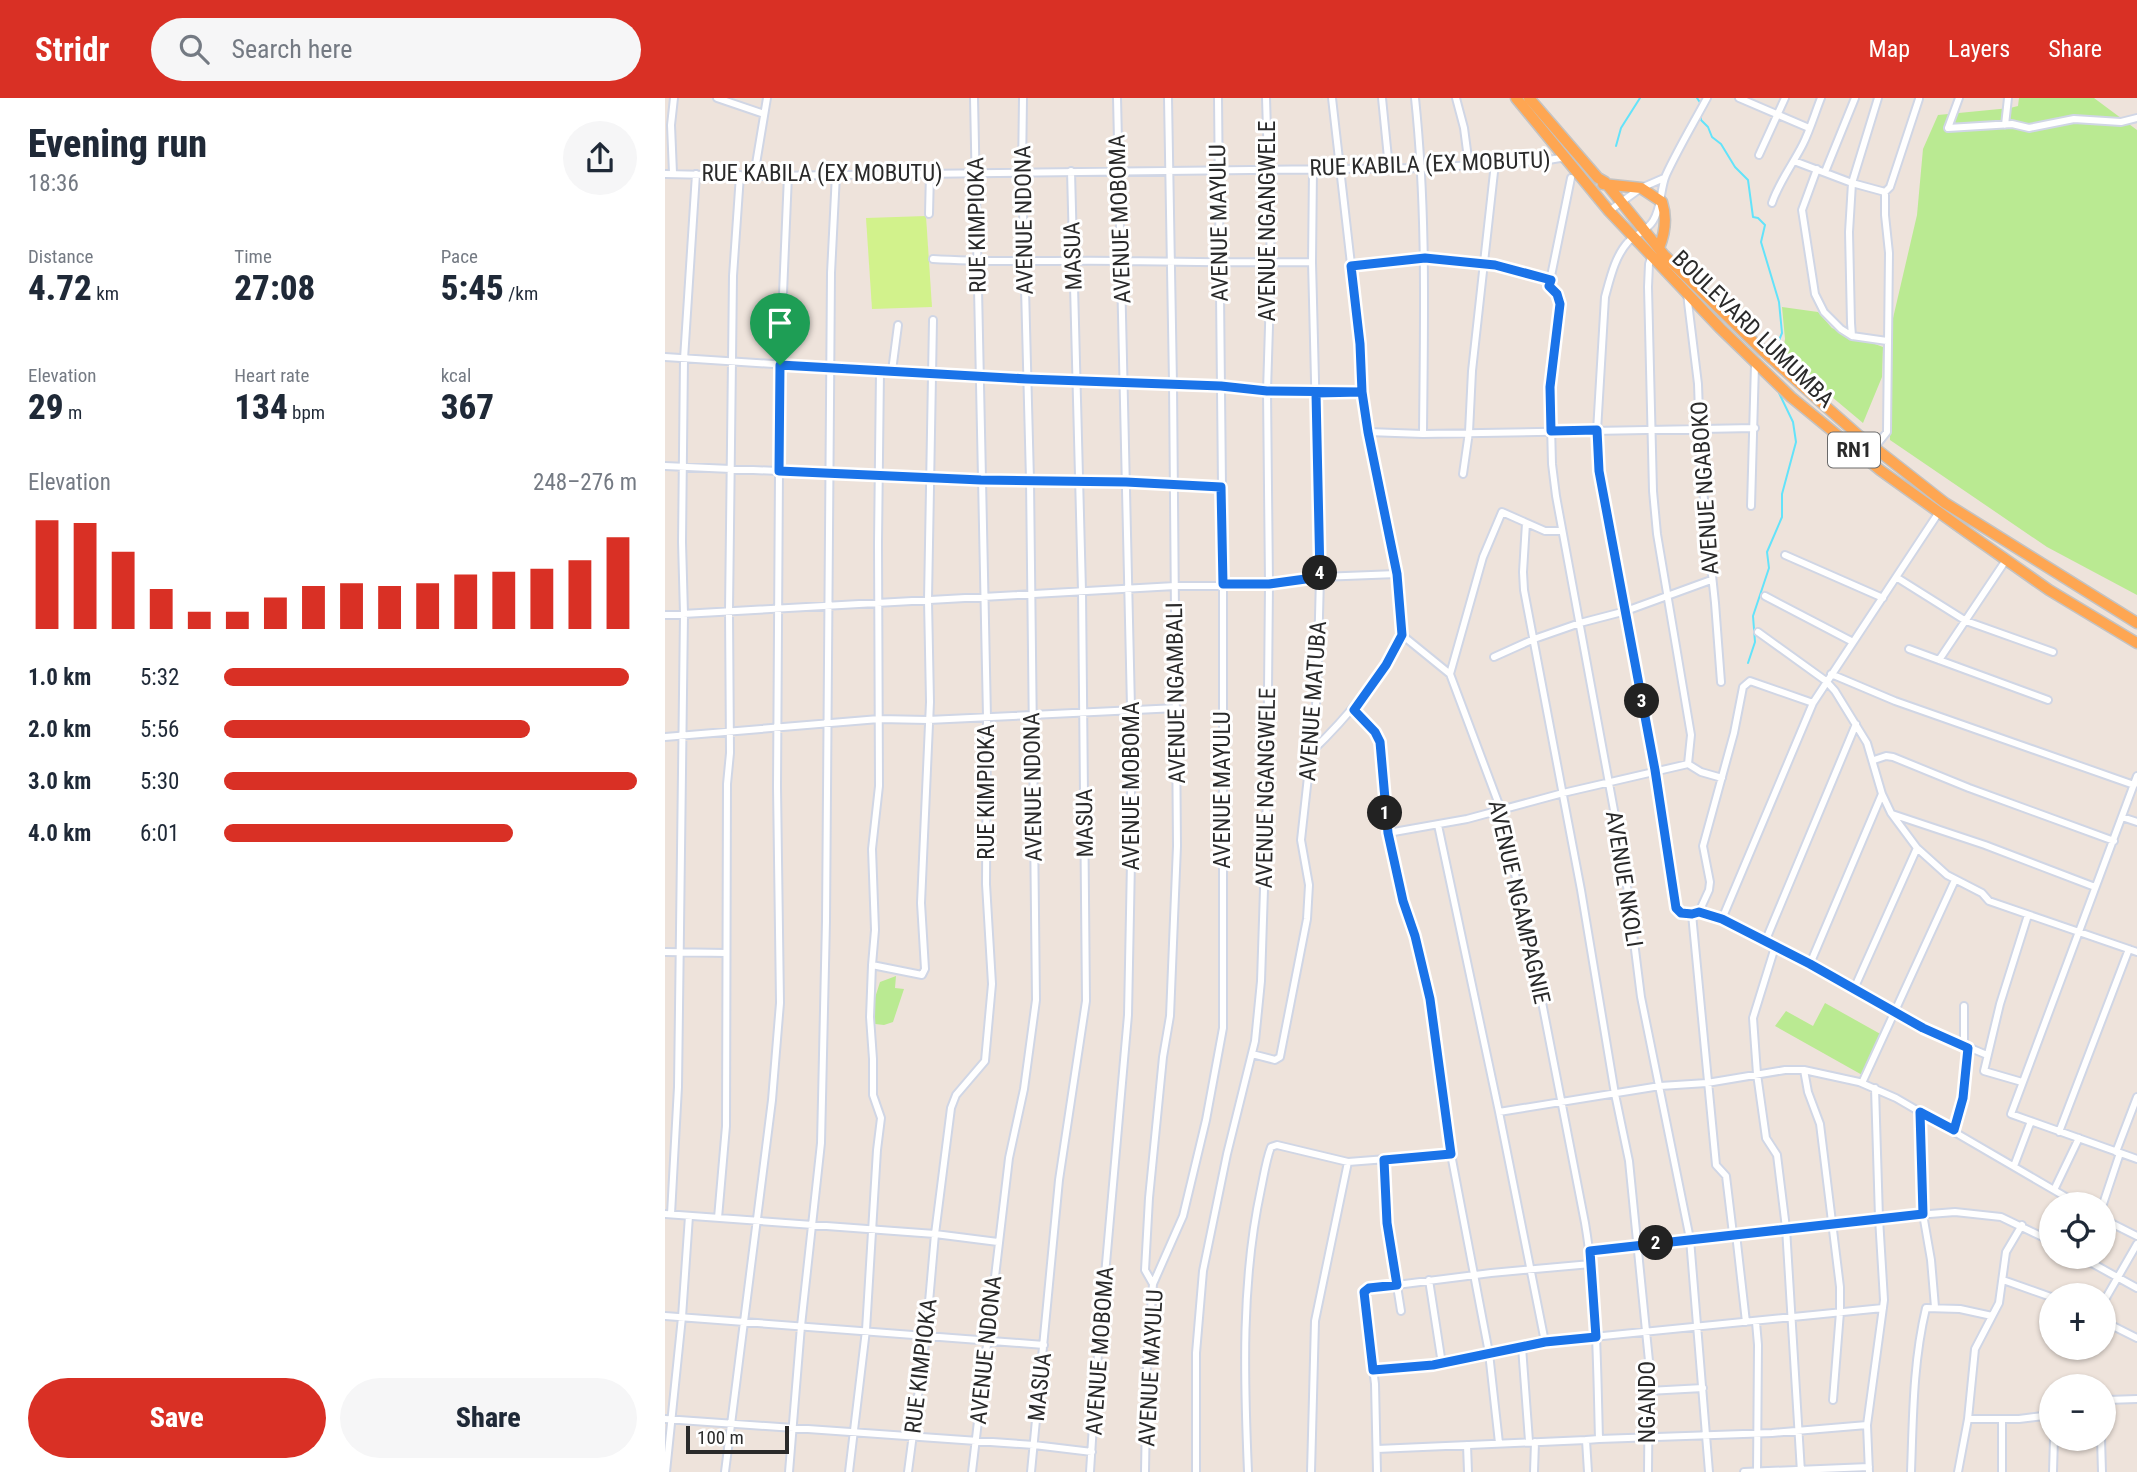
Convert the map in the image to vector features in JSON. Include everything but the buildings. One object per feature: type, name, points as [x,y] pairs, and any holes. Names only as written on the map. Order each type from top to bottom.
[{"type":"highway","name":"BOULEVARD LUMUMBA","points":[[1516,98],[1609,211],[1686,293],[1791,397],[1844,442],[1939,512],[2049,590],[2137,643]]},
{"type":"highway","name":"BOULEVARD LUMUMBA","points":[[1529,98],[1598,178],[1605,182],[1659,248],[1763,351],[1945,503],[2137,623]]},
{"type":"highway","points":[[1593,192],[1605,182],[1641,188],[1662,202],[1665,225],[1659,248]]},
{"type":"street","points":[[669,174],[668,124],[674,98]]},
{"type":"street","points":[[717,98],[764,114]]},
{"type":"street","points":[[754,176],[767,98]]},
{"type":"street","name":"RUE KIMPIOKA","points":[[908,1472],[953,1101],[982,1066],[986,1056],[992,984],[986,884],[987,717],[974,98]]},
{"type":"street","name":"AVENUE NDONA","points":[[972,1472],[1009,1158],[1024,1089],[1036,1000],[1023,98]]},
{"type":"street","name":"AVENUE MOBOMA","points":[[1090,1472],[1098,1350],[1128,1014],[1131,708],[1117,98]]},
{"type":"street","name":"AVENUE NGAMBALI","points":[[1153,1284],[1145,1270],[1149,1198],[1163,1057],[1170,1016],[1177,846],[1168,98]]},
{"type":"street","name":"AVENUE MAYULU","points":[[1145,1472],[1147,1358],[1153,1284],[1183,1216],[1206,1120],[1223,1028],[1223,584],[1218,98]]},
{"type":"street","name":"AVENUE NGANGWELE","points":[[1196,1472],[1196,1353],[1203,1271],[1227,1154],[1252,1054],[1261,981],[1269,584],[1267,391],[1271,262],[1266,98]]},
{"type":"street","points":[[1311,752],[1354,710],[1386,665],[1402,635],[1397,574],[1362,392],[1360,344],[1332,98]]},
{"type":"street","points":[[1382,98],[1389,168]]},
{"type":"street","points":[[1415,98],[1422,168],[1425,258],[1423,434]]},
{"type":"street","points":[[1456,98],[1464,128],[1469,166]]},
{"type":"street","points":[[1707,98],[1664,178],[1662,202],[1653,222],[1622,250],[1610,279],[1605,297],[1597,430],[1599,471],[1655,770],[1676,908],[1681,913],[1722,919],[1810,964],[1923,1028],[1987,1055]]},
{"type":"street","points":[[1739,98],[1809,128]]},
{"type":"street","points":[[1759,155],[1785,98]]},
{"type":"street","points":[[1772,203],[1794,161],[1821,98]]},
{"type":"street","points":[[1825,172],[1855,98]]},
{"type":"street","points":[[1852,336],[1849,232],[1852,183],[1878,98]]},
{"type":"street","points":[[1959,98],[1948,128],[2012,124],[2029,128],[2074,119],[2121,122],[2137,118]]},
{"type":"street","points":[[2005,125],[2008,98]]},
{"type":"street","points":[[1875,447],[1887,432],[1889,253],[1885,192],[1890,187],[1919,99]]},
{"type":"street","name":"RUE KABILA (EX MOBUTU)","points":[[669,174],[754,176],[1422,168],[1566,159]]},
{"type":"street","points":[[1794,161],[1852,183],[1885,192]]},
{"type":"street","points":[[1463,474],[1495,163]]},
{"type":"street","name":"AVENUE MATUBA","points":[[1252,1054],[1278,1060],[1280,1057],[1307,919],[1310,885],[1301,840],[1317,695],[1320,577],[1312,262],[1314,169]]},
{"type":"street","points":[[1817,169],[1802,210],[1815,294],[1824,312],[1852,336],[1887,341]]},
{"type":"street","name":"MASUA","points":[[1031,1472],[1065,1135],[1086,1001],[1082,591],[1071,171]]},
{"type":"street","points":[[929,214],[930,172]]},
{"type":"street","points":[[696,174],[684,359],[678,1096],[668,1214],[935,1234],[998,1242]]},
{"type":"street","points":[[789,1472],[801,1326],[821,1143],[831,273],[836,174]]},
{"type":"street","points":[[718,1218],[726,1125],[730,470],[735,227],[740,175]]},
{"type":"street","points":[[725,1472],[772,1100],[780,1003],[777,608],[780,365],[788,175]]},
{"type":"street","name":"AVENUE NKOLI","points":[[1571,178],[1550,285],[1560,304],[1550,387],[1553,475],[1625,870],[1641,997],[1690,1239],[1709,1472]]},
{"type":"street","points":[[1609,211],[1641,188],[1664,178]]},
{"type":"street","points":[[1659,248],[1651,256],[1648,279],[1650,430],[1657,534],[1691,736],[1688,764]]},
{"type":"street","points":[[1351,266],[1425,258],[1484,264],[1550,285]]},
{"type":"street","points":[[933,259],[1170,263],[1312,262]]},
{"type":"street","name":"AVENUE NGABOKO","points":[[1686,293],[1698,384],[1700,471],[1721,682]]},
{"type":"street","points":[[872,965],[922,975],[925,972],[921,903],[928,720],[933,320]]},
{"type":"street","points":[[892,371],[898,325]]},
{"type":"street","points":[[665,357],[979,377],[1173,383],[1316,393],[1362,392]]},
{"type":"street","points":[[1751,506],[1755,362]]},
{"type":"street","points":[[849,1472],[866,1330],[881,1118],[873,1096],[870,991],[875,930],[872,849],[879,786],[880,371]]},
{"type":"street","points":[[1368,432],[1423,434],[1755,428]]},
{"type":"street","points":[[665,466],[1221,487]]},
{"type":"street","points":[[1402,635],[1450,674],[1479,568],[1501,514],[1505,512],[1545,531],[1562,531]]},
{"type":"street","points":[[1722,919],[1813,703],[1939,512]]},
{"type":"street","name":"NGANDO","points":[[1526,523],[1523,581],[1629,1161],[1647,1332],[1648,1472]]},
{"type":"street","points":[[1785,555],[1883,598]]},
{"type":"street","points":[[1939,660],[2006,559]]},
{"type":"street","points":[[665,615],[1175,586],[1269,584],[1320,577],[1397,574]]},
{"type":"street","points":[[1896,577],[1966,621],[2053,652]]},
{"type":"street","points":[[1494,657],[1534,639],[1626,611],[1711,580]]},
{"type":"street","points":[[1765,596],[1853,642]]},
{"type":"street","points":[[1758,632],[1826,681],[1835,691],[1867,743],[1882,794],[1891,813],[1917,848],[1955,880],[1982,893],[1989,901],[2137,952]]},
{"type":"street","points":[[1909,649],[2048,700]]},
{"type":"street","name":"AVENUE NGAMPAGNIE","points":[[1450,674],[1501,810],[1562,1103],[1590,1251],[1599,1439]]},
{"type":"street","points":[[1831,674],[1895,701],[2134,785]]},
{"type":"street","points":[[1746,1322],[1726,1176],[1716,1165],[1707,1083],[1695,913],[1709,890],[1703,846],[1745,683],[1750,681],[1813,703]]},
{"type":"street","points":[[665,737],[879,719],[928,720],[1131,708],[1177,708]]},
{"type":"street","points":[[1354,710],[1375,732],[1380,742],[1388,833],[1403,901],[1415,936],[1430,999],[1451,1154],[1489,1353],[1499,1443]]},
{"type":"street","points":[[1765,942],[1856,724]]},
{"type":"street","points":[[1874,760],[1893,757],[2113,841]]},
{"type":"street","points":[[1388,833],[1438,825],[1688,764],[1701,772],[1722,778]]},
{"type":"street","points":[[2137,776],[2011,1114],[2137,1159]]},
{"type":"street","points":[[1810,964],[1839,901],[1882,794]]},
{"type":"street","points":[[1891,813],[2095,887]]},
{"type":"street","points":[[2122,817],[2137,822]]},
{"type":"street","points":[[1438,825],[1545,1342]]},
{"type":"street","points":[[1854,989],[1917,848]]},
{"type":"street","points":[[1862,1083],[1955,880]]},
{"type":"street","points":[[2022,1082],[1985,1072],[2000,1004],[2028,915]]},
{"type":"street","points":[[1775,947],[1754,1014],[1757,1074],[1766,1138],[1777,1155],[1786,1228],[1800,1471]]},
{"type":"street","points":[[2059,1132],[2129,949]]},
{"type":"street","points":[[665,952],[726,953]]},
{"type":"street","points":[[1954,1130],[1963,1098],[1966,1048],[1964,1006]]},
{"type":"street","points":[[1499,1112],[1660,1086],[1707,1083],[1785,1070],[1804,1070],[1875,1088],[1954,1130],[2057,1192]]},
{"type":"street","points":[[1804,1070],[1819,1124],[1833,1223],[1840,1312],[1833,1400]]},
{"type":"street","points":[[1744,1472],[1869,1469],[1867,1425],[1883,1308],[1875,1088]]},
{"type":"street","points":[[2106,1192],[2137,1097]]},
{"type":"street","points":[[1920,1112],[1923,1214],[1935,1307]]},
{"type":"street","points":[[2014,1166],[2031,1121]]},
{"type":"street","points":[[2054,1190],[2079,1138]]},
{"type":"street","points":[[1248,1472],[1245,1344],[1248,1269],[1256,1210],[1269,1150],[1277,1144],[1348,1161],[1451,1154]]},
{"type":"street","points":[[1384,1160],[1387,1223],[1401,1311]]},
{"type":"street","points":[[1311,1472],[1315,1321],[1348,1161]]},
{"type":"street","points":[[1590,1251],[1923,1214],[1979,1214],[2001,1217],[2039,1235]]},
{"type":"street","points":[[666,1472],[668,1419],[682,1317],[689,1216]]},
{"type":"street","points":[[1958,1472],[1968,1419],[1975,1349],[1999,1303],[2007,1249],[2022,1226]]},
{"type":"street","points":[[2116,1226],[2137,1236]]},
{"type":"street","points":[[2114,1283],[2137,1244]]},
{"type":"street","points":[[1377,1472],[1373,1370],[1364,1292],[1369,1288],[1429,1280],[1591,1264]]},
{"type":"street","points":[[2103,1269],[2137,1288]]},
{"type":"street","points":[[1429,1280],[1442,1364]]},
{"type":"street","points":[[2003,1280],[2039,1293]]},
{"type":"street","points":[[1373,1370],[1442,1364],[1545,1342],[1883,1308]]},
{"type":"street","points":[[1912,1472],[1911,1420],[1925,1309],[1960,1309],[1992,1316]]},
{"type":"street","points":[[665,1316],[1044,1345]]},
{"type":"street","points":[[1756,1322],[1757,1472]]},
{"type":"street","points":[[2116,1328],[2137,1338]]},
{"type":"street","points":[[1522,1347],[1534,1472]]},
{"type":"street","points":[[1648,1391],[1703,1388]]},
{"type":"street","points":[[2116,1399],[2137,1399]]},
{"type":"street","points":[[1968,1419],[2039,1416]]},
{"type":"street","points":[[668,1419],[1034,1445],[1092,1452]]},
{"type":"street","points":[[2002,1419],[2002,1472]]},
{"type":"street","points":[[1377,1449],[1758,1433],[1867,1425]]},
{"type":"street","points":[[1586,1440],[1588,1472]]},
{"type":"street","points":[[1468,1445],[1468,1472]]},
{"type":"street","points":[[2053,1472],[2054,1451]]},
{"type":"street","points":[[2101,1451],[2102,1472]]},
{"type":"green space","points":[[2019,98],[2094,98],[2137,130],[2137,595],[2047,547],[1890,440],[1887,344],[1917,215],[1923,149],[1938,115],[2010,108],[2018,106]]},
{"type":"green space","points":[[926,216],[932,307],[872,309],[866,218]]},
{"type":"green space","points":[[1782,307],[1818,312],[1832,328],[1883,347],[1882,377],[1863,423],[1782,355],[1785,339]]},
{"type":"green space","points":[[896,976],[895,988],[904,989],[893,1022],[875,1024],[873,1004],[880,982]]},
{"type":"green space","points":[[1825,1003],[1884,1036],[1864,1076],[1775,1026],[1786,1011],[1813,1026]]},
{"type":"waterway","points":[[1616,146],[1621,128],[1640,98]]},
{"type":"waterway","points":[[1697,98],[1701,104]]},
{"type":"waterway","points":[[1701,113],[1701,120],[1712,137],[1721,144],[1735,167],[1748,180],[1753,217],[1765,225],[1761,242],[1779,302],[1782,333],[1777,345]]},
{"type":"waterway","points":[[1748,663],[1755,642],[1753,616],[1769,568],[1767,552],[1782,517],[1782,494],[1796,442],[1793,422],[1779,393]]},
{"type":"route","points":[[780,365],[779,471],[1221,487],[1223,584],[1269,584],[1320,577],[1316,393],[1362,392],[1360,344],[1351,266],[1425,258],[1495,265],[1551,280],[1549,286],[1557,294],[1560,304],[1550,387],[1551,431],[1597,430],[1597,459],[1655,770],[1677,911],[1692,914],[1699,912],[1722,919],[1810,964],[1923,1028],[1968,1048],[1963,1098],[1954,1130],[1920,1112],[1923,1214],[1590,1251],[1596,1337],[1545,1342],[1433,1365],[1373,1370],[1364,1292],[1369,1288],[1397,1285],[1387,1223],[1384,1160],[1451,1154],[1430,999],[1415,936],[1403,901],[1388,833],[1380,742],[1375,732],[1354,710],[1386,665],[1402,635],[1397,574],[1362,392],[1267,391],[1221,386],[1027,379],[780,365]]}]
